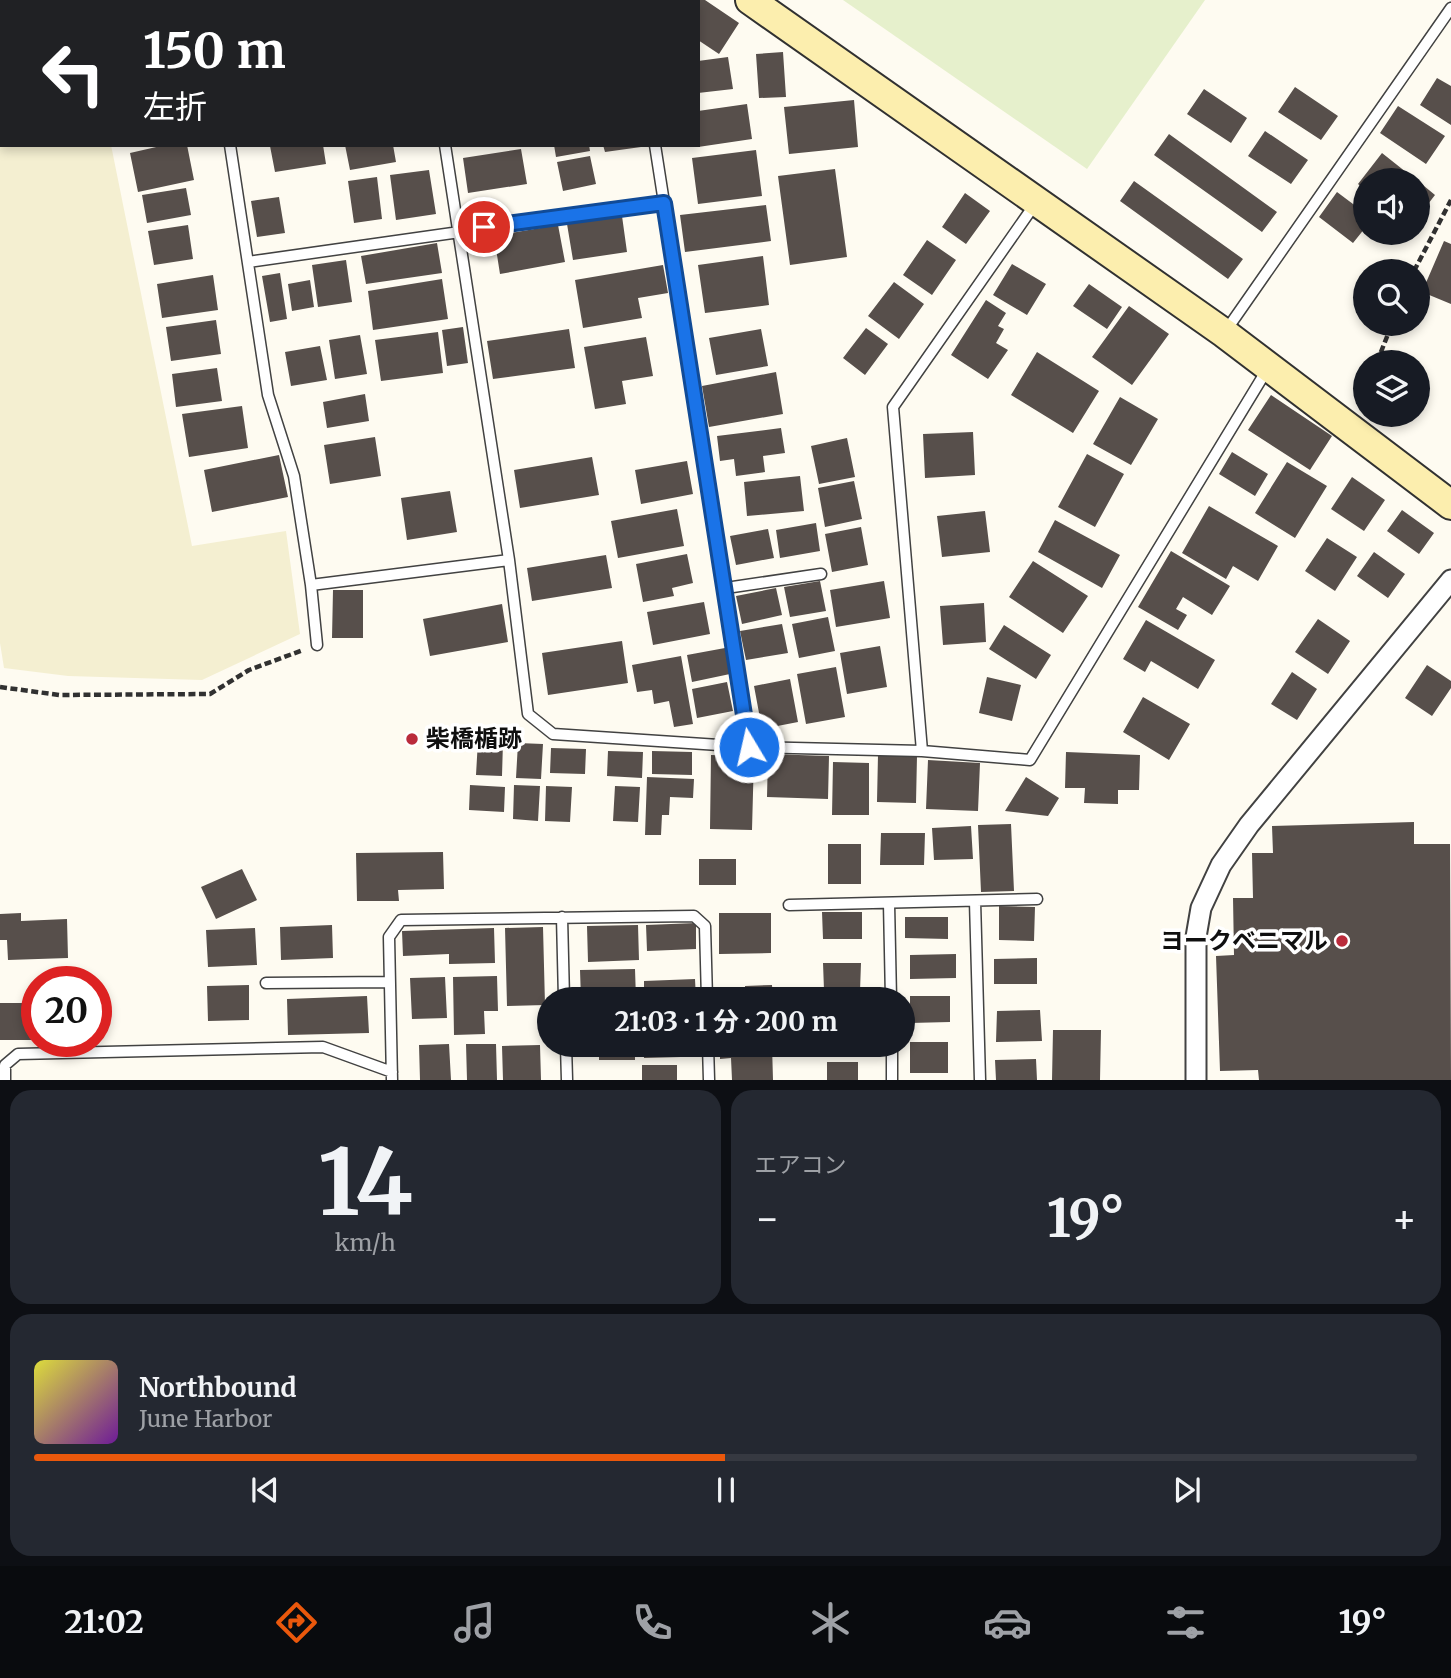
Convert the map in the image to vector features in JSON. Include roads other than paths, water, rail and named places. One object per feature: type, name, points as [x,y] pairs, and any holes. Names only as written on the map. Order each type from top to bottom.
[{"type":"street","points":[[750,0],[1224,333],[1451,505]]},
{"type":"street","points":[[1196,1080],[1196,937],[1201,908],[1221,864],[1249,825],[1451,579]]},
{"type":"lane","points":[[1224,333],[1451,8]]},
{"type":"lane","points":[[230,147],[268,396],[294,476],[312,585],[317,645]]},
{"type":"lane","points":[[445,147],[509,560],[528,714],[553,734],[749,747],[922,751],[1030,760],[1268,367]]},
{"type":"lane","points":[[655,147],[749,747]]},
{"type":"lane","points":[[922,751],[892,407],[1038,200]]},
{"type":"lane","points":[[248,262],[664,203]]},
{"type":"lane","points":[[312,585],[509,560]]},
{"type":"lane","points":[[726,588],[821,574]]},
{"type":"lane","points":[[789,905],[1037,898]]},
{"type":"lane","points":[[975,901],[980,1080]]},
{"type":"lane","points":[[889,903],[891,987]]},
{"type":"lane","points":[[5,1080],[5,1065],[18,1054],[323,1047],[392,1076],[388,937],[401,920],[694,916],[705,926],[706,987]]},
{"type":"lane","points":[[562,917],[565,987]]},
{"type":"lane","points":[[266,982],[390,982]]},
{"type":"lane","points":[[566,1057],[566,1080]]},
{"type":"lane","points":[[708,1057],[709,1080]]},
{"type":"lane","points":[[892,1057],[892,1080]]},
{"type":"place","name":"柴橋楯跡","points":[[412,739]]},
{"type":"place","name":"ヨークベニマル","points":[[1342,941]]}]
